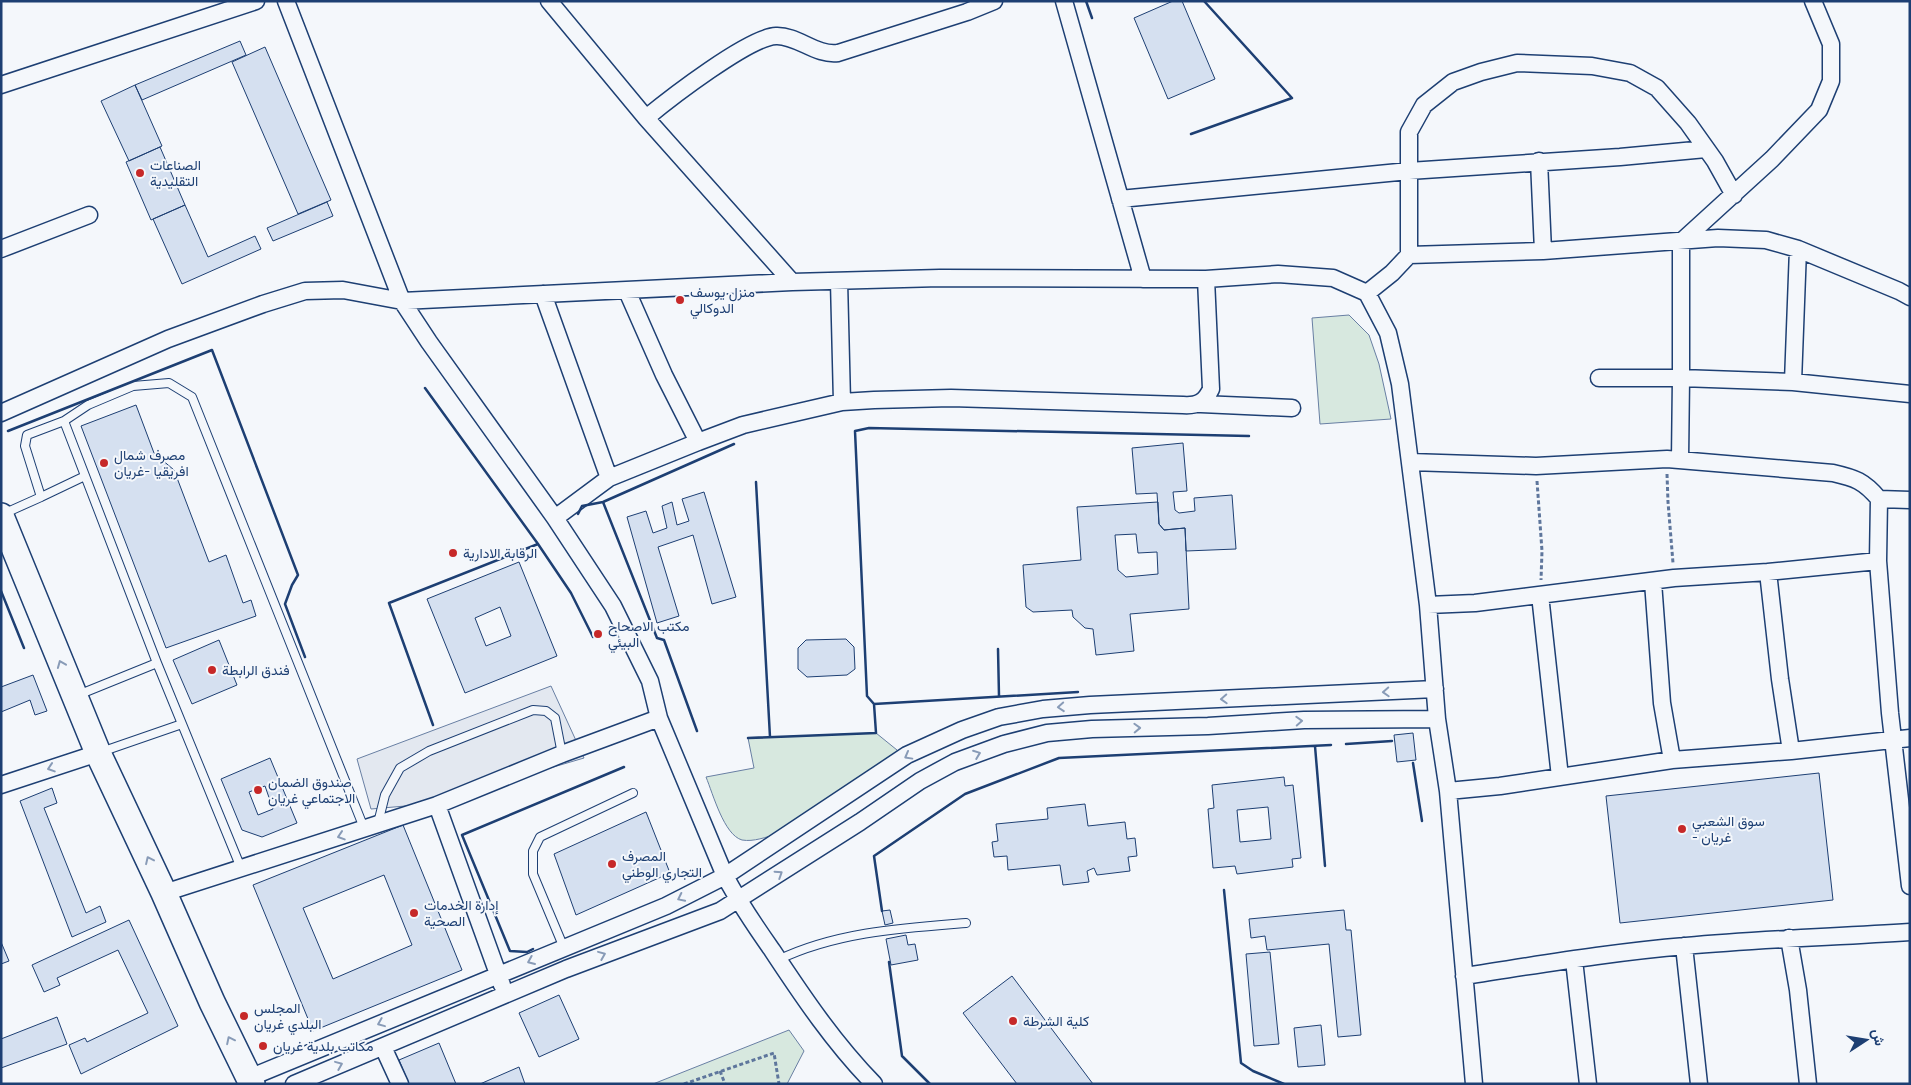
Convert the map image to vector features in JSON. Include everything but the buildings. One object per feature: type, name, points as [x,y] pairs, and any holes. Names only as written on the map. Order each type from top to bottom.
[{"type":"main road","points":[[1,515],[98,753],[250,1081]]},
{"type":"street","points":[[1,86],[256,1]]},
{"type":"street","points":[[286,1],[402,300],[429,342],[555,518],[613,606],[650,681],[660,718],[725,876],[738,900],[801,996],[874,1084]]},
{"type":"street","points":[[549,1],[646,118],[792,282]]},
{"type":"street","points":[[646,118],[671,97],[747,47],[764,38],[777,36],[824,53],[838,53],[966,12],[994,1]]},
{"type":"street","points":[[1064,1],[1143,279]]},
{"type":"street","points":[[1674,460],[1681,378],[1681,242],[1734,195],[1819,110],[1831,81],[1831,44],[1814,1]]},
{"type":"street","points":[[1367,293],[1392,273],[1409,255],[1409,132],[1424,105],[1453,82],[1481,72],[1516,64],[1592,66],[1630,74],[1657,88],[1688,123],[1715,161],[1734,195]]},
{"type":"street","points":[[1120,199],[1409,171],[1620,157],[1706,149]]},
{"type":"street","points":[[1539,161],[1543,251]]},
{"type":"street","points":[[1,249],[89,215]]},
{"type":"street","points":[[1409,255],[1543,251],[1718,238],[1766,240],[1798,249],[1899,290],[1910,297]]},
{"type":"street","points":[[1793,382],[1798,249]]},
{"type":"street","points":[[1,413],[168,339],[263,304],[306,292],[344,290],[402,300],[792,282],[940,278],[1206,279],[1278,274],[1333,278],[1367,293],[1388,332],[1400,384],[1428,605],[1437,719],[1448,791],[1474,1084]]},
{"type":"street","points":[[1201,404],[1211,389],[1206,279]]},
{"type":"street","points":[[838,281],[842,402]]},
{"type":"street","points":[[627,291],[664,375],[698,442]]},
{"type":"street","points":[[544,294],[609,478]]},
{"type":"street","points":[[1599,378],[1681,378],[1793,382],[1909,393]]},
{"type":"street","points":[[555,518],[609,478],[698,442],[743,426],[842,402],[950,398],[1292,408]]},
{"type":"street","points":[[1410,462],[1536,466],[1674,460],[1832,473],[1850,477],[1868,486],[1879,499],[1878,560],[1892,740],[1910,886]]},
{"type":"street","points":[[1879,499],[1910,500]]},
{"type":"street","points":[[1428,605],[1475,603],[1674,578],[1768,572],[1878,560]]},
{"type":"street","points":[[1768,572],[1780,678],[1791,751]]},
{"type":"street","points":[[1653,582],[1662,704],[1672,760]]},
{"type":"street","points":[[1540,595],[1560,777]]},
{"type":"street","points":[[250,1081],[498,975],[666,906],[725,876],[907,755],[962,730],[999,717],[1043,708],[1435,689]]},
{"type":"street","points":[[1090,705],[1092,729]]},
{"type":"street","points":[[164,893],[437,805],[562,754],[660,718]]},
{"type":"street","points":[[294,1084],[575,966],[720,911],[860,822],[920,781],[955,762],[1004,744],[1047,733],[1092,729],[1208,726],[1304,720],[1437,719]]},
{"type":"street","points":[[1448,791],[1672,760],[1791,751],[1910,738]]},
{"type":"street","points":[[1,785],[98,753]]},
{"type":"street","points":[[437,805],[506,996]]},
{"type":"street","points":[[1464,976],[1684,946],[1910,932]]},
{"type":"street","points":[[1789,938],[1798,990],[1808,1084]]},
{"type":"street","points":[[1684,946],[1699,1084]]},
{"type":"street","points":[[1574,960],[1588,1084]]},
{"type":"street","points":[[383,1047],[400,1084]]},
{"type":"lane","points":[[41,497],[25,446],[27,435],[64,421],[88,405],[133,386],[169,384],[192,397],[371,826]]},
{"type":"lane","points":[[64,421],[157,663],[241,868]]},
{"type":"lane","points":[[1,515],[86,476]]},
{"type":"lane","points":[[75,697],[157,663]]},
{"type":"lane","points":[[371,826],[400,768],[429,751],[524,713],[532,710],[546,711],[555,718],[562,754]]},
{"type":"lane","points":[[98,753],[182,724]]},
{"type":"lane","points":[[564,948],[533,874],[533,852],[540,837],[633,793]]},
{"type":"lane","points":[[778,960],[798,950],[885,930],[966,923]]},
{"type":"path","points":[[1674,460],[1668,502],[1674,578]]},
{"type":"path","points":[[1536,466],[1542,551],[1540,595]]},
{"type":"path","points":[[684,1084],[774,1053],[779,1084]]},
{"type":"path","points":[[720,1071],[725,1084]]},
{"type":"shaded area","points":[[1349,315],[1369,335],[1379,364],[1391,419],[1320,424],[1312,318]]},
{"type":"shaded area","points":[[551,686],[584,758],[428,804],[371,809],[357,759]]},
{"type":"shaded area","points":[[876,733],[897,750],[899,754],[777,834],[755,840],[742,840],[736,837],[730,830],[716,803],[706,777],[754,768],[748,738]]},
{"type":"shaded area","points":[[789,1030],[804,1051],[787,1084],[653,1084]]},
{"type":"wall","points":[[1086,1],[1092,18]]},
{"type":"wall","points":[[1191,134],[1292,98],[1204,1]]},
{"type":"wall","points":[[8,431],[212,350],[298,575],[285,604],[305,657]]},
{"type":"wall","points":[[425,388],[538,544]]},
{"type":"wall","points":[[874,704],[867,696],[855,431],[869,428],[1249,436]]},
{"type":"wall","points":[[578,514],[582,506],[603,502],[734,444]]},
{"type":"wall","points":[[756,482],[770,737]]},
{"type":"wall","points":[[603,502],[657,638],[664,640],[697,731]]},
{"type":"wall","points":[[433,725],[389,603],[538,544],[571,593],[593,637]]},
{"type":"wall","points":[[1,591],[24,648]]},
{"type":"wall","points":[[998,649],[999,696]]},
{"type":"wall","points":[[748,738],[876,733],[874,704],[1078,692]]},
{"type":"wall","points":[[1346,744],[1392,741]]},
{"type":"wall","points":[[882,911],[874,856],[965,794],[1059,758],[1331,745]]},
{"type":"wall","points":[[1315,746],[1325,866]]},
{"type":"wall","points":[[1413,763],[1422,821]]},
{"type":"wall","points":[[533,949],[527,952],[510,951],[462,835],[624,767]]},
{"type":"wall","points":[[1224,890],[1241,1063],[1253,1071],[1284,1084]]},
{"type":"wall","points":[[889,962],[902,1056],[930,1084]]},
{"type":"place","name":"الصناعات التقليدية","points":[[140,173]]},
{"type":"place","name":"منزل يوسف الدوكالي","points":[[680,300]]},
{"type":"place","name":"مصرف شمال افريقيا -غريان","points":[[104,463]]},
{"type":"place","name":"الرقابة الادارية","points":[[453,553]]},
{"type":"place","name":"مكتب الاصحاح البيئي","points":[[598,634]]},
{"type":"place","name":"فندق الرابطة","points":[[212,670]]},
{"type":"place","name":"صندوق الضمان الاجتماعي غريان","points":[[258,790]]},
{"type":"place","name":"سوق الشعبي - غريان","points":[[1682,829]]},
{"type":"place","name":"المصرف التجاري الوطني","points":[[612,864]]},
{"type":"place","name":"إدارة الخدمات الصحية","points":[[414,913]]},
{"type":"place","name":"المجلس البلدي غريان","points":[[244,1016]]},
{"type":"place","name":"كلية الشرطة","points":[[1013,1021]]},
{"type":"place","name":"مكاتب بلدية غريان","points":[[263,1046]]}]
